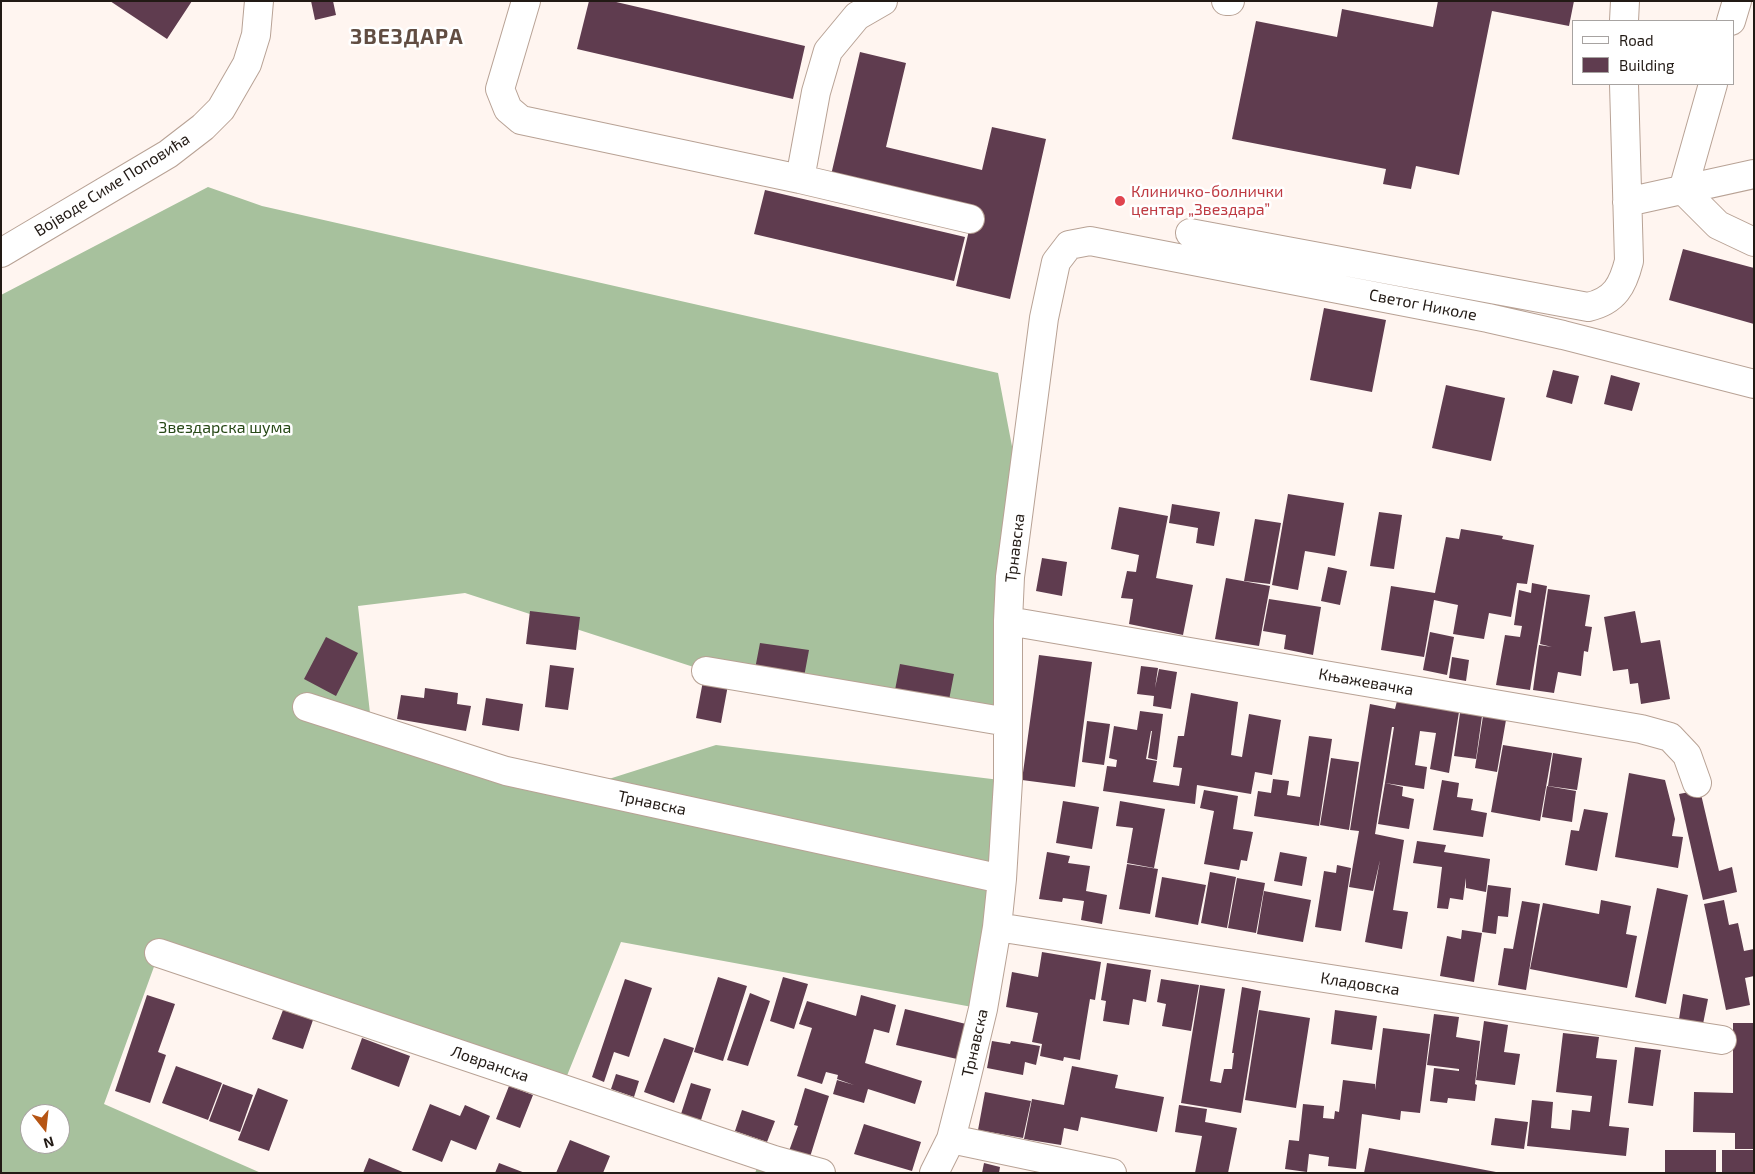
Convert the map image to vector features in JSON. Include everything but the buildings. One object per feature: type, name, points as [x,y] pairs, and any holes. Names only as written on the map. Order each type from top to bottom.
[{"type":"street","name":"Војводе Симе Поповића","points":[[1,253],[168,154],[203,127],[221,109],[247,64],[256,35],[259,1]]},
{"type":"street","points":[[526,1],[500,89],[508,109],[521,120],[800,179],[970,219]]},
{"type":"street","points":[[800,179],[816,92],[828,52],[857,16],[883,1]]},
{"type":"street","points":[[1624,20],[1625,1]]},
{"type":"street","points":[[1731,20],[1737,1]]},
{"type":"street","points":[[1190,233],[1588,307],[1599,304],[1623,284],[1629,261],[1624,85]]},
{"type":"street","points":[[1683,190],[1713,85]]},
{"type":"street","points":[[1627,202],[1754,174]]},
{"type":"street","points":[[1683,190],[1718,225],[1754,242]]},
{"type":"street","name":"Светог Николе","points":[[1090,241],[1488,318],[1563,335],[1754,384]]},
{"type":"street","name":"Трнавска","points":[[934,1173],[951,1139],[983,1009],[997,927],[1008,781],[1008,621],[1010,577],[1044,318],[1056,262],[1069,245],[1090,241]]},
{"type":"street","name":"Књажевачка","points":[[1008,621],[1641,729],[1670,737],[1687,755],[1697,783]]},
{"type":"street","points":[[706,671],[1008,722]]},
{"type":"street","name":"Трнавска","points":[[308,707],[506,771],[1002,879]]},
{"type":"street","name":"Кладовска","points":[[997,927],[1722,1040]]},
{"type":"street","name":"Ловранска","points":[[159,953],[774,1160],[821,1173]]},
{"type":"street","points":[[951,1139],[1112,1173]]},
{"type":"green space","name":"Звездарска шума","points":[[208,187],[262,206],[998,373],[1019,483],[1008,722],[706,671],[465,593],[358,606],[372,731],[571,791],[716,745],[1008,781],[983,1009],[621,942],[562,1088],[821,1173],[755,1173],[761,1159],[159,953],[104,1104],[261,1173],[1,1173],[1,295]]},
{"type":"place","name":"Клиничко-болнички центар „Звездара”","points":[[1120,201]]},
{"type":"district","name":"ЗВЕЗДАРА","points":[[407,37]]}]
